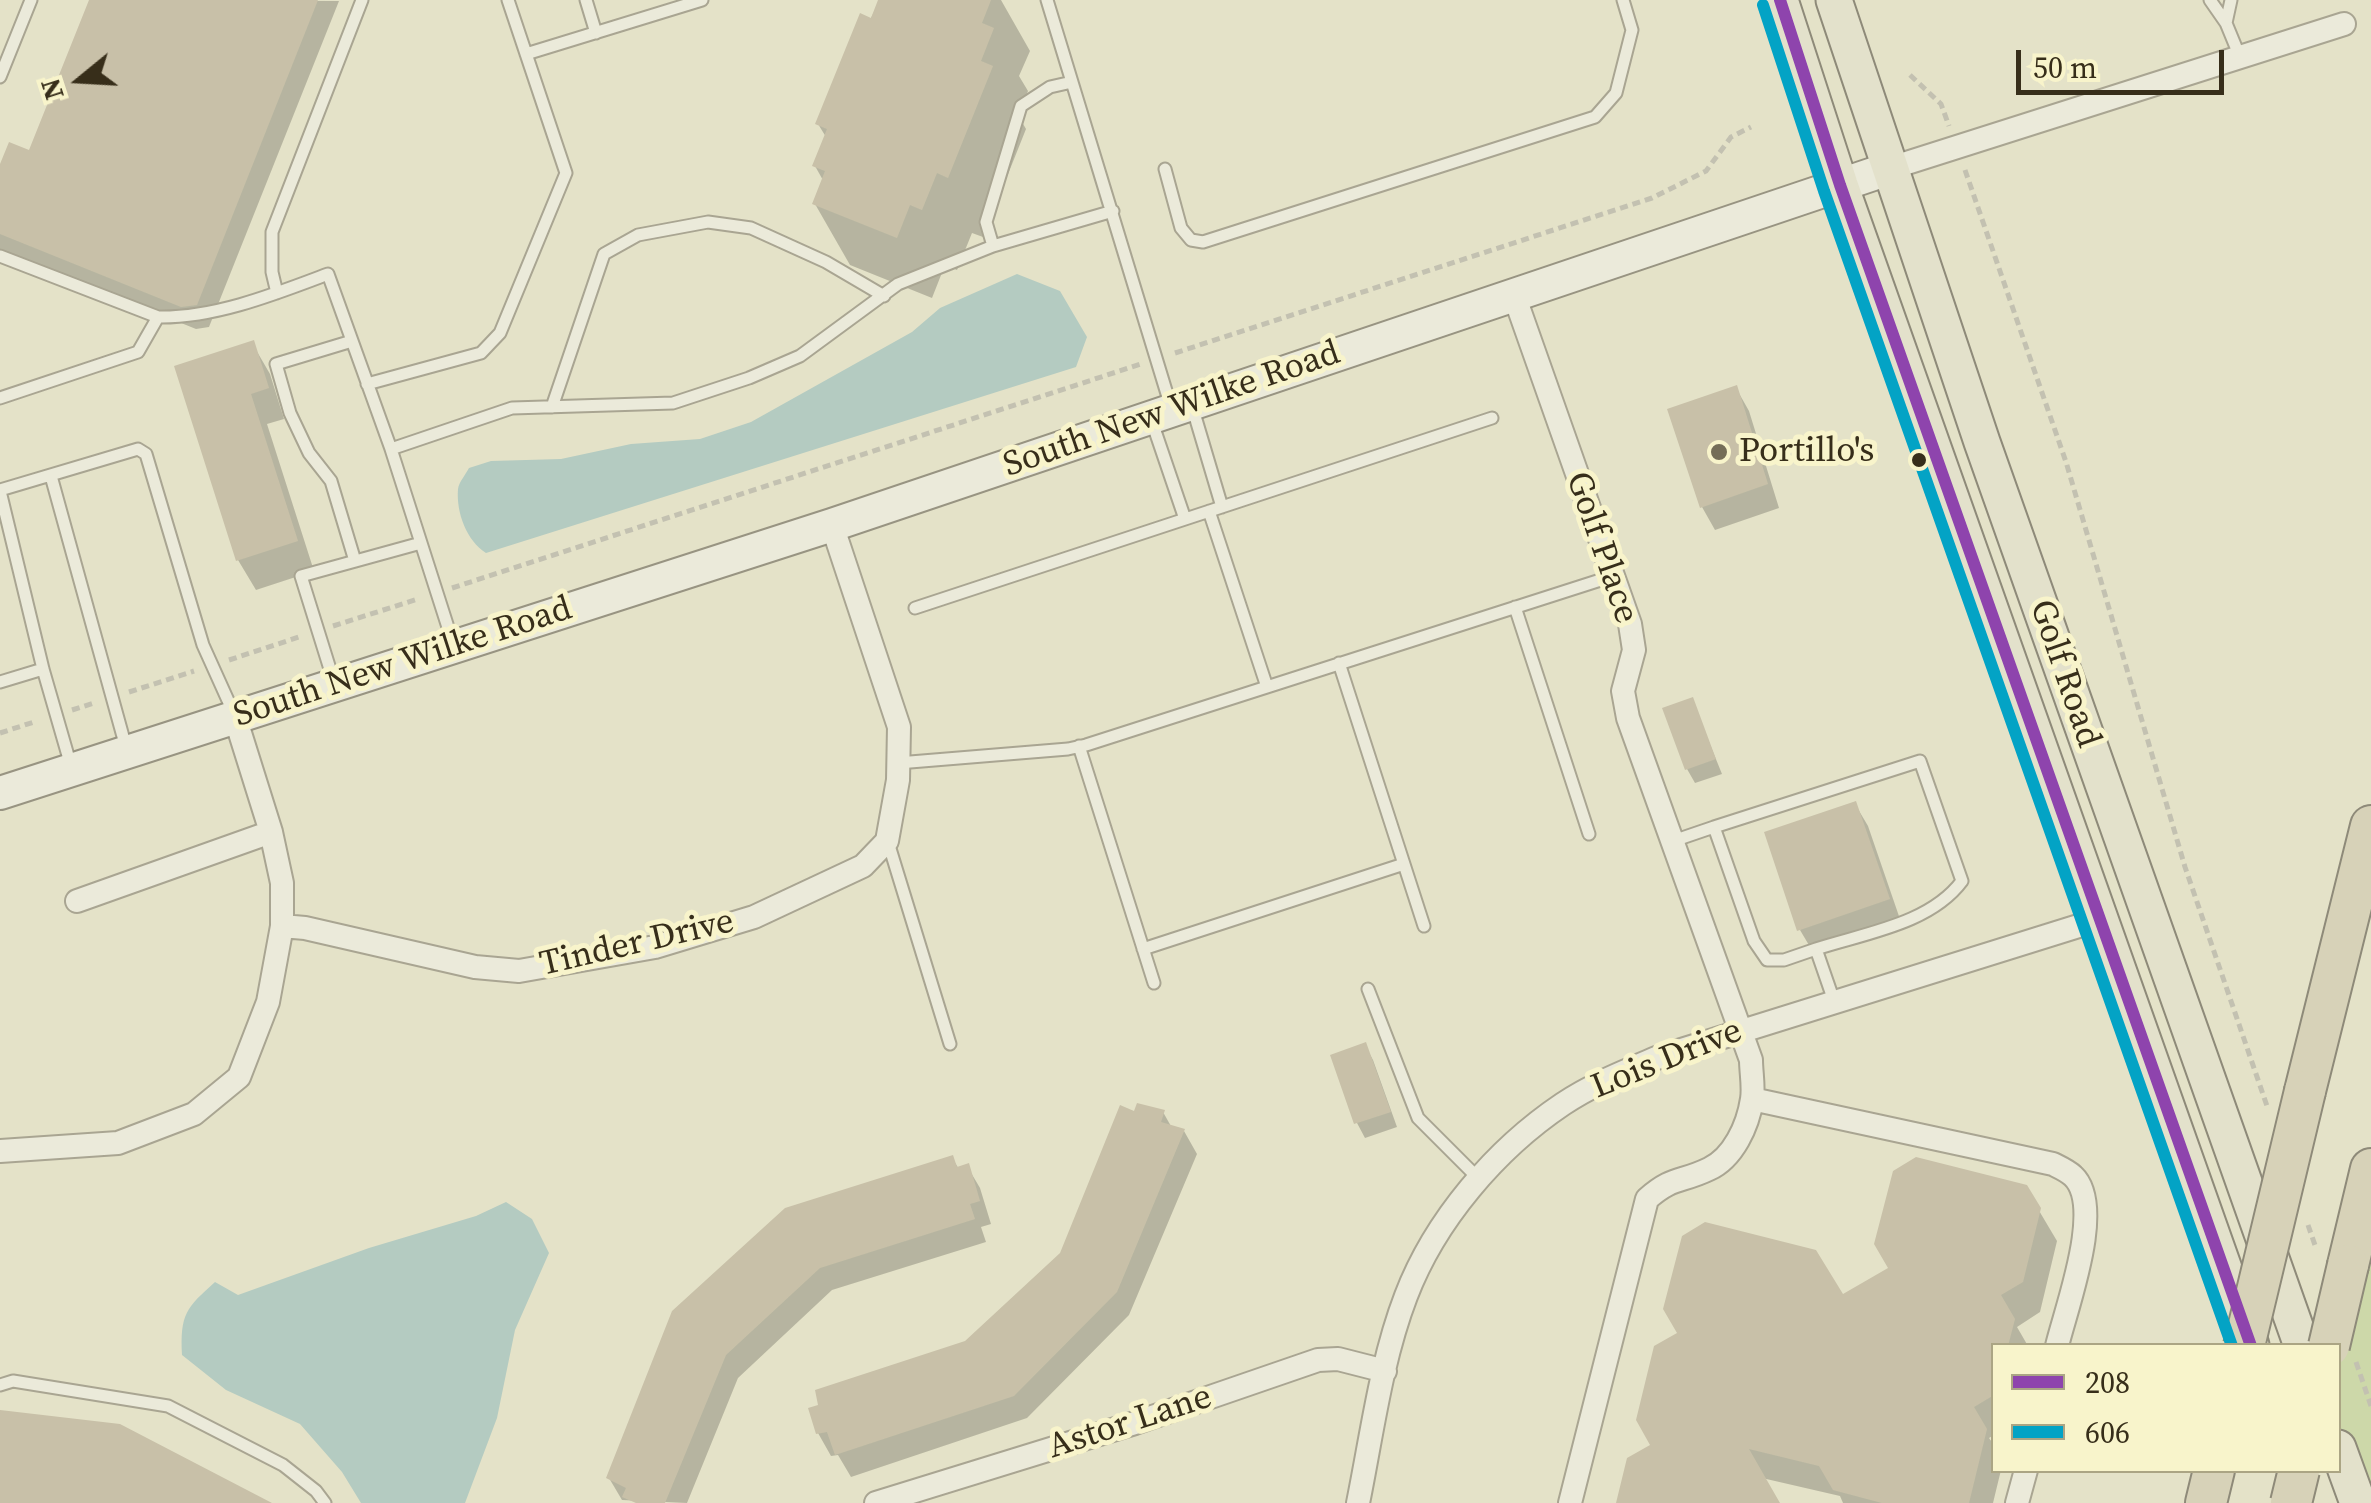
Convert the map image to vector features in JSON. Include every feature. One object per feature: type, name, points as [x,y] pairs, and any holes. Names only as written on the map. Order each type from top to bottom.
[{"type":"highway","points":[[2248,1343],[2371,826]]},
{"type":"highway","points":[[2342,1353],[2333,1258],[2371,1169]]},
{"type":"highway","points":[[2206,1503],[2213,1473]]},
{"type":"highway","points":[[2291,1503],[2296,1473]]},
{"type":"main road","name":"Golf Road","points":[[1780,0],[1840,185],[2246,1343]]},
{"type":"main road","name":"Golf Road","points":[[1834,0],[1988,460],[2301,1343]]},
{"type":"main road","name":"South New Wilke Road","points":[[0,793],[832,524],[1891,168]]},
{"type":"main road","points":[[2341,1456],[2358,1503]]},
{"type":"main road","points":[[2298,1473],[2306,1503]]},
{"type":"street","name":"South New Wilke Road","points":[[1891,168],[2344,24]]},
{"type":"street","name":"Golf Place","points":[[1514,296],[1630,624],[1634,650],[1623,691],[1628,718],[1751,1060],[1752,1099]]},
{"type":"street","points":[[832,524],[899,727],[887,841]]},
{"type":"street","points":[[0,1150],[118,1143],[194,1114],[239,1078],[268,1002],[282,926],[282,884],[271,832],[235,716]]},
{"type":"street","points":[[77,901],[271,832]]},
{"type":"street","name":"Tinder Drive","points":[[282,926],[306,928],[474,967],[519,971],[655,947],[754,917],[863,866],[887,841]]},
{"type":"street","name":"Lois Drive","points":[[1358,1503],[1384,1371],[1406,1296],[1427,1249],[1479,1179],[1562,1104],[1659,1057],[2100,919]]},
{"type":"street","points":[[1570,1503],[1647,1199],[1667,1182],[1704,1172],[1724,1161],[1736,1143],[1752,1099],[2052,1164],[2074,1176],[2084,1194],[2087,1224],[2057,1343]]},
{"type":"street","name":"Astor Lane","points":[[876,1503],[1135,1423],[1318,1360],[1338,1358],[1384,1371]]},
{"type":"street","points":[[2018,1503],[2025,1473]]},
{"type":"lane","points":[[0,78],[31,0]]},
{"type":"lane","points":[[277,293],[272,272],[272,232],[362,0]]},
{"type":"lane","points":[[368,384],[480,353],[500,333],[566,173],[508,0]]},
{"type":"lane","points":[[586,0],[596,33]]},
{"type":"lane","points":[[526,54],[702,0]]},
{"type":"lane","points":[[1047,0],[1171,411],[1216,509],[1267,686]]},
{"type":"lane","points":[[1165,169],[1181,228],[1191,240],[1203,242],[1595,117],[1616,93],[1632,30],[1623,0]]},
{"type":"lane","points":[[2210,0],[2226,23],[2240,57]]},
{"type":"lane","points":[[2226,23],[2231,0]]},
{"type":"lane","points":[[993,246],[986,222],[1021,106],[1050,88],[1072,82]]},
{"type":"lane","points":[[390,449],[512,408],[673,403],[800,356],[898,284],[993,246],[1112,211]]},
{"type":"lane","points":[[552,407],[604,254],[638,234],[708,222],[751,228],[826,262],[884,296]]},
{"type":"lane","points":[[0,256],[158,317],[183,318],[277,293],[328,274],[454,646]]},
{"type":"lane","points":[[0,398],[138,352],[158,317]]},
{"type":"lane","points":[[352,341],[276,364],[296,426],[309,453],[331,481],[355,561]]},
{"type":"lane","points":[[1171,411],[1185,519]]},
{"type":"lane","points":[[915,608],[1492,418]]},
{"type":"lane","points":[[72,770],[0,490],[138,449],[146,454],[203,645],[235,716]]},
{"type":"lane","points":[[51,476],[127,752]]},
{"type":"lane","points":[[335,684],[300,576],[421,543]]},
{"type":"lane","points":[[898,764],[1078,746],[1613,576]]},
{"type":"lane","points":[[1515,607],[1590,834]]},
{"type":"lane","points":[[1339,663],[1424,926]]},
{"type":"lane","points":[[0,682],[43,669]]},
{"type":"lane","points":[[1078,746],[1154,983]]},
{"type":"lane","points":[[1673,841],[1714,826],[1920,761],[1962,881],[1948,900],[1916,916],[1784,960],[1767,960],[1754,942],[1714,826]]},
{"type":"lane","points":[[887,841],[950,1044]]},
{"type":"lane","points":[[1144,949],[1404,864]]},
{"type":"lane","points":[[1816,950],[1834,1001]]},
{"type":"lane","points":[[1368,989],[1418,1118],[1479,1179]]},
{"type":"lane","points":[[0,1385],[13,1381],[168,1406],[283,1465],[325,1503]]},
{"type":"path","points":[[1910,74],[1941,104]]},
{"type":"path","points":[[0,733],[1652,198],[1706,171],[1731,137],[1752,127]]},
{"type":"path","points":[[1986,232],[2066,462],[2185,867],[2266,1106]]},
{"type":"path","points":[[2304,1214],[2333,1258]]},
{"type":"path","points":[[2342,1353],[2371,1406]]},
{"type":"green space","points":[[2371,1181],[2371,1503],[2341,1448],[2339,1343]]},
{"type":"shaded area","points":[[1017,274],[1060,291],[1087,337],[1076,367],[486,553],[464,526],[458,489],[469,468],[491,461],[561,459],[631,444],[700,439],[751,422],[912,332],[940,308]]},
{"type":"shaded area","points":[[506,1202],[532,1219],[549,1253],[515,1330],[497,1418],[465,1503],[361,1503],[342,1472],[300,1424],[226,1390],[182,1355],[187,1313],[215,1282],[238,1295],[369,1248],[476,1216]]},
{"type":"building","points":[[89,0],[318,0],[197,305],[181,307],[0,234],[0,164],[9,142],[29,150]]},
{"type":"building","points":[[878,0],[991,0],[982,23],[994,28],[981,61],[993,66],[948,178],[937,173],[922,210],[910,205],[897,238],[812,204],[825,171],[812,166],[827,129],[815,124],[860,13],[871,18]]},
{"type":"building","points":[[254,340],[269,388],[251,394],[298,541],[236,561],[174,366]]},
{"type":"building","name":"Portillo's","points":[[1737,385],[1768,484],[1700,508],[1667,409]]},
{"type":"building","points":[[1693,697],[1716,759],[1685,770],[1662,708]]},
{"type":"building","points":[[1856,801],[1890,899],[1797,931],[1764,832]]},
{"type":"building","points":[[1366,1042],[1391,1112],[1354,1124],[1330,1055]]},
{"type":"building","points":[[1137,1103],[1165,1110],[1161,1122],[1185,1129],[1117,1292],[1014,1396],[835,1455],[827,1432],[816,1434],[808,1408],[818,1405],[815,1390],[965,1341],[1060,1253],[1120,1105],[1134,1111]]},
{"type":"building","points":[[953,1155],[957,1167],[969,1163],[980,1201],[970,1204],[975,1219],[820,1268],[726,1355],[665,1503],[636,1503],[622,1497],[626,1488],[606,1478],[672,1311],[785,1208]]},
{"type":"building","points":[[1916,1157],[2027,1185],[2041,1208],[2023,1282],[2001,1295],[2015,1319],[2009,1343],[1991,1343],[1991,1397],[1974,1407],[1987,1429],[1969,1503],[1882,1503],[1833,1490],[1819,1466],[1749,1449],[1780,1503],[1616,1503],[1627,1458],[1650,1445],[1636,1420],[1654,1346],[1677,1333],[1663,1309],[1682,1236],[1705,1222],[1816,1250],[1843,1294],[1888,1268],[1874,1244],[1893,1171]]},
{"type":"building","points":[[0,1410],[120,1424],[272,1503],[0,1503]]},
{"type":"transit line","name":"208","points":[[1780,0],[1840,185],[2250,1343]]},
{"type":"transit line","name":"606","points":[[1763,5],[1824,191],[2231,1343]]},
{"type":"place","name":"Portillo's","points":[[1719,452]]}]
